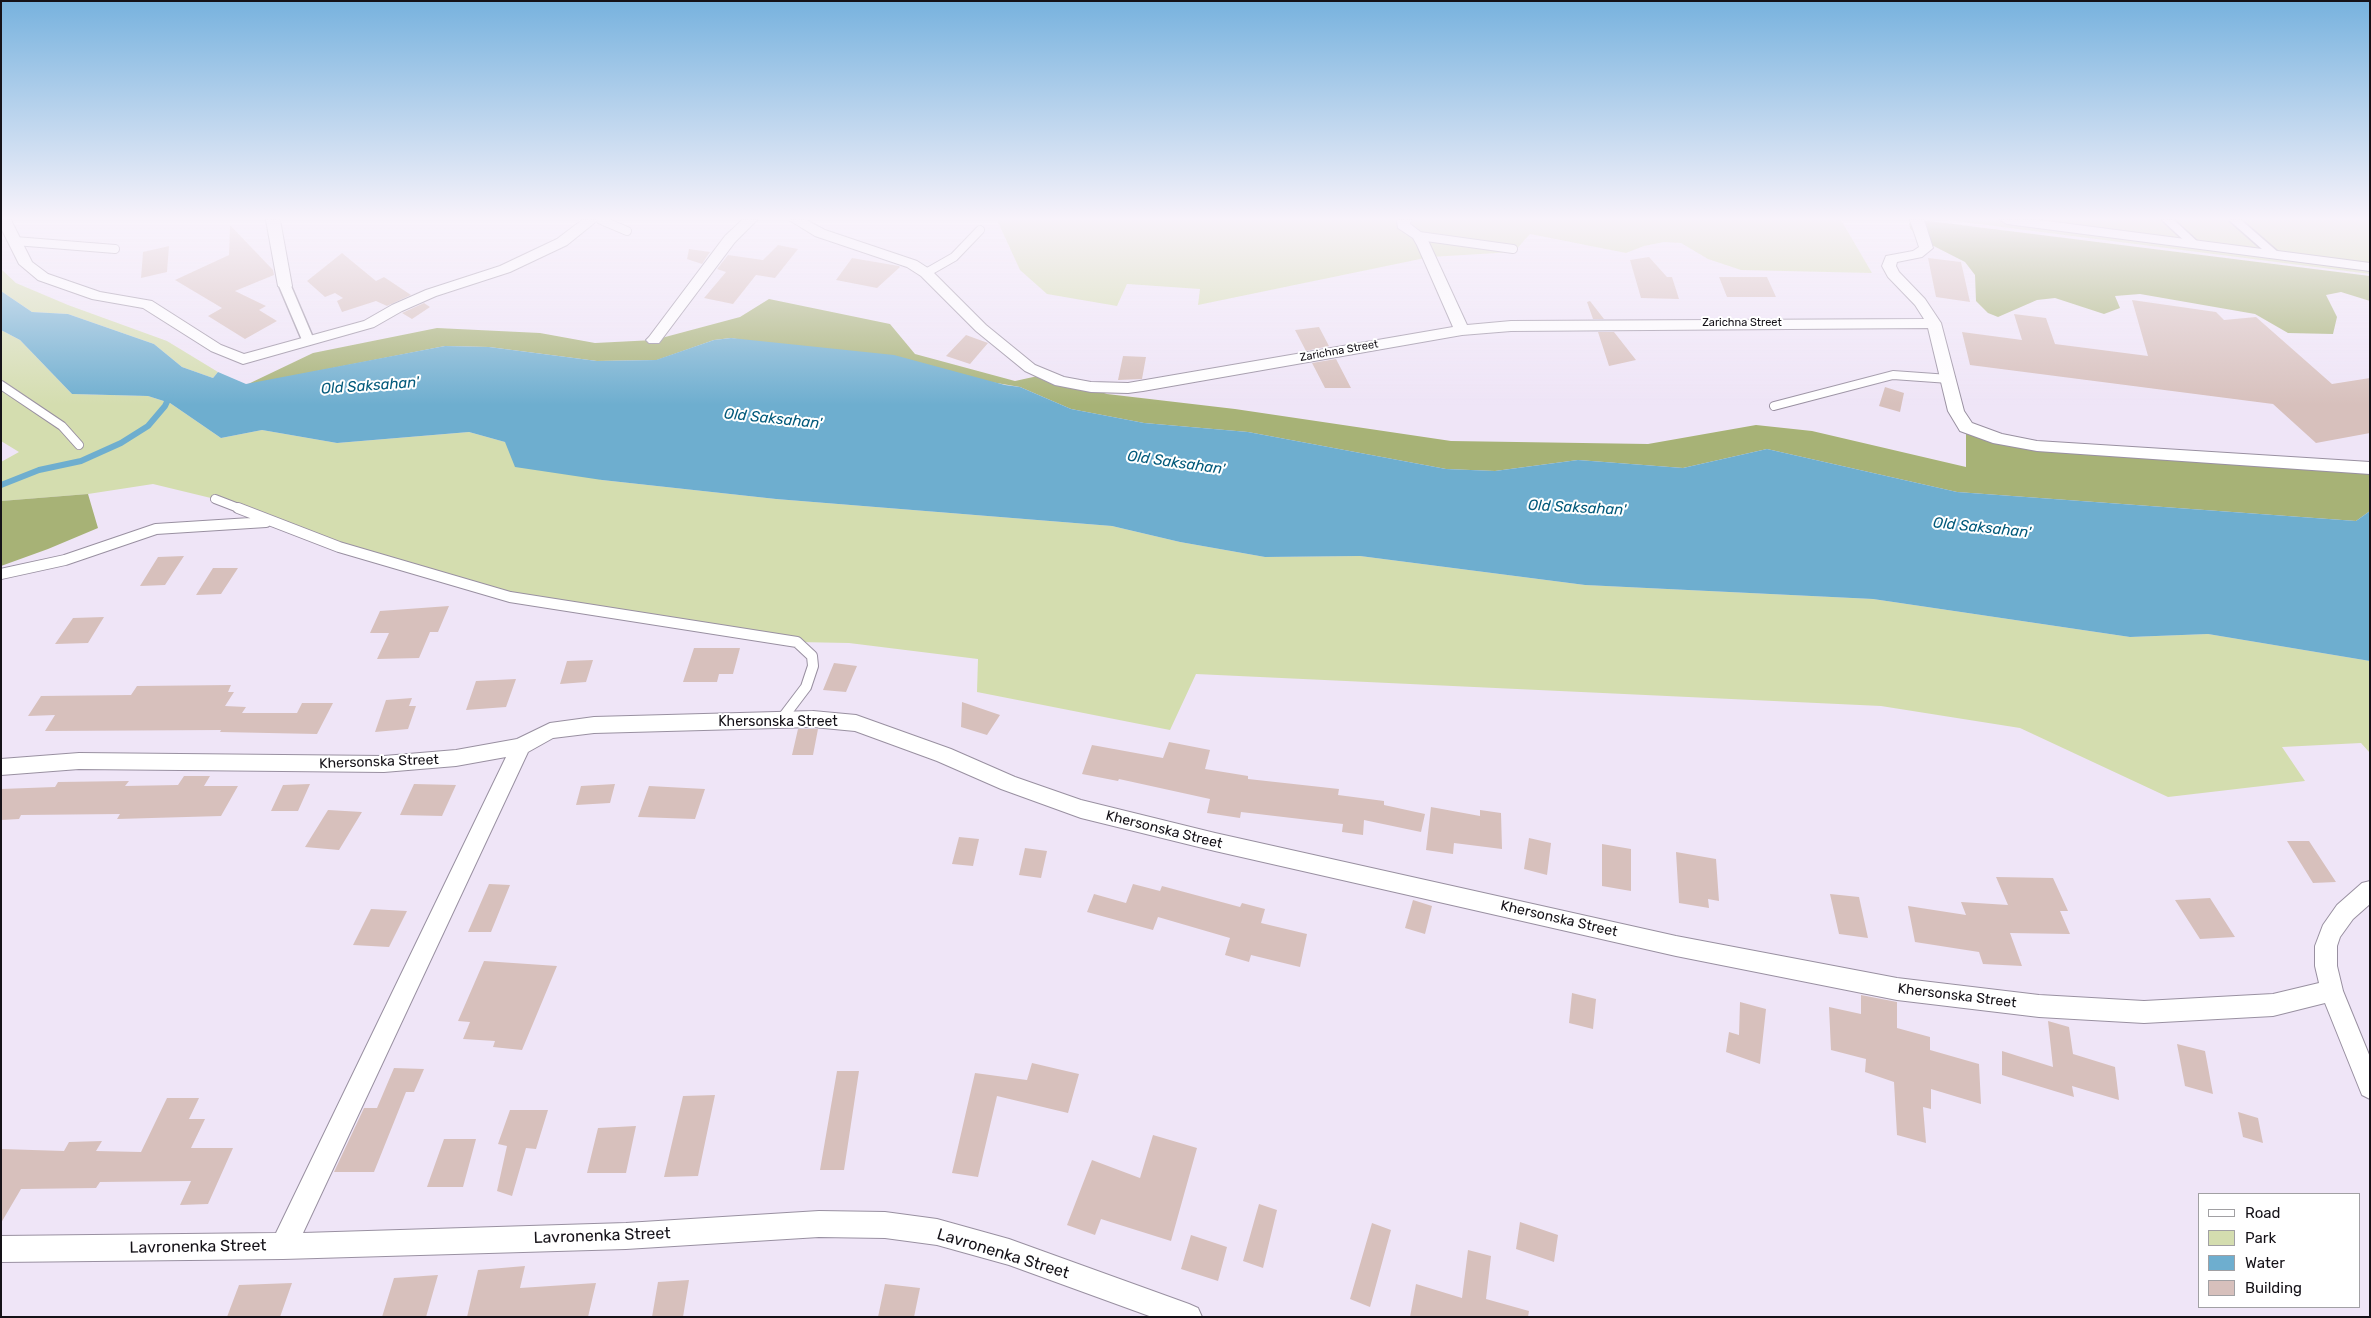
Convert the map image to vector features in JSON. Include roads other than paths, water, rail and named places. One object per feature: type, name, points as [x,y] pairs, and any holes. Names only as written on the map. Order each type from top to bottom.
[{"type":"street","points":[[56,282],[97,296],[147,304],[216,348],[242,358],[280,350],[308,340],[369,324],[431,293],[465,282]]},
{"type":"street","points":[[284,282],[308,340]]},
{"type":"street","points":[[654,340],[698,282]]},
{"type":"street","name":"Zarichna Street","points":[[935,282],[981,328],[1030,368],[1060,381],[1091,387],[1128,388],[1171,382],[1462,330],[1511,326],[1934,323]]},
{"type":"street","points":[[1440,282],[1462,330]]},
{"type":"street","points":[[1900,282],[1920,302],[1934,323],[1956,411],[1966,427],[1999,440],[2037,446],[2370,468]]},
{"type":"street","name":"Khersonska Street","points":[[1,767],[79,761],[384,764],[456,758],[521,746],[550,731],[594,724],[813,719],[856,723],[944,755],[1008,783],[1081,809],[1206,840],[1676,946],[1897,989],[2039,1006],[2144,1012],[2273,1005],[2332,991]]},
{"type":"street","points":[[283,1246],[521,746]]},
{"type":"street","points":[[2370,890],[2345,912],[2331,932],[2326,946],[2326,966],[2332,991],[2370,1087]]},
{"type":"street","name":"Lavronenka Street","points":[[1,1249],[283,1246],[626,1236],[819,1224],[885,1225],[937,1232],[1009,1252],[1189,1317]]},
{"type":"lane","points":[[1774,406],[1893,374],[1949,379]]},
{"type":"lane","points":[[1,385],[62,426],[79,445]]},
{"type":"lane","points":[[215,499],[340,547],[510,597],[797,642],[808,650],[812,656],[813,666],[806,687],[781,720]]},
{"type":"lane","points":[[1,574],[65,560],[156,529],[269,521]]},
{"type":"water","name":"Old Saksahan'","points":[[1,291],[32,312],[68,314],[154,344],[182,367],[213,378],[218,372],[246,384],[445,346],[489,347],[597,361],[656,360],[714,340],[731,338],[894,355],[1005,385],[1020,387],[1071,409],[1144,423],[1248,432],[1446,469],[1495,471],[1578,460],[1683,468],[1767,449],[1957,492],[2356,521],[2370,511],[2370,661],[2208,634],[2130,637],[1873,599],[1585,585],[1360,556],[1265,557],[1180,542],[1112,526],[776,499],[602,480],[515,467],[505,442],[469,432],[337,443],[262,430],[221,438],[170,403],[148,396],[72,394],[20,340],[1,330]]},
{"type":"waterway","points":[[1,485],[39,470],[81,461],[121,443],[148,426],[165,406],[171,393]]}]
